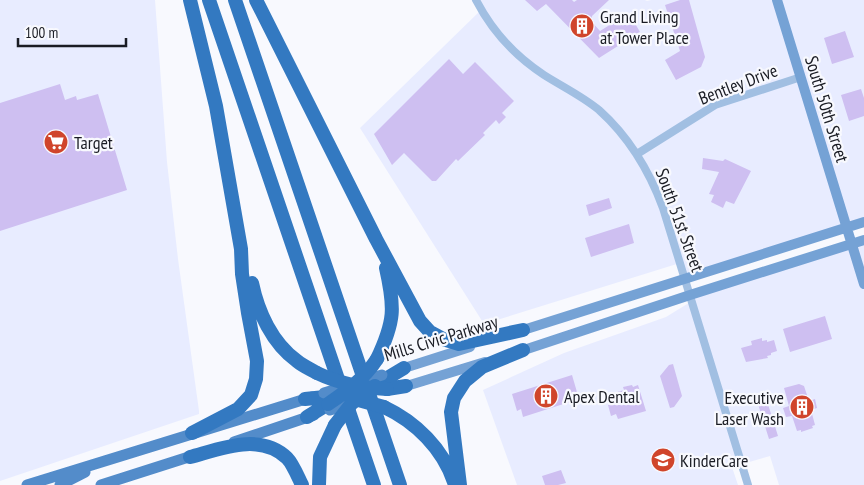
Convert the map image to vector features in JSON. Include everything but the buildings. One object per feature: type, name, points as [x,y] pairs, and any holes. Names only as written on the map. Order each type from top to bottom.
[{"type":"highway","points":[[190,0],[216,106],[241,249],[245,294],[257,361],[256,379],[251,395],[238,409],[192,433]]},
{"type":"highway","points":[[209,0],[374,485]]},
{"type":"highway","points":[[235,0],[400,485]]},
{"type":"highway","points":[[256,0],[376,239],[420,321],[430,332],[443,340],[459,344],[524,330]]},
{"type":"highway","points":[[318,485],[320,457],[335,425],[377,359],[387,337],[392,316],[392,297],[386,267],[376,239]]},
{"type":"highway","points":[[241,249],[255,298],[264,321],[279,343],[296,361],[395,413],[413,425],[430,440],[451,473],[455,485]]},
{"type":"highway","points":[[460,485],[450,412],[454,398],[465,380],[482,368],[523,350]]},
{"type":"highway","points":[[383,385],[404,368]]},
{"type":"highway","points":[[305,399],[329,400],[383,385],[406,386]]},
{"type":"highway","points":[[307,417],[329,400]]},
{"type":"highway","points":[[190,457],[245,444],[260,444],[288,458],[302,485]]},
{"type":"main road","name":"South 50th Street","points":[[777,0],[864,284]]},
{"type":"main road","name":"Mills Civic Parkway","points":[[404,368],[864,222]]},
{"type":"main road","name":"Mills Civic Parkway","points":[[406,386],[864,240]]},
{"type":"main road","points":[[27,485],[305,399]]},
{"type":"main road","points":[[101,485],[307,417]]},
{"type":"main road","points":[[60,485],[109,459]]},
{"type":"street","name":"South 51st Street","points":[[476,0],[491,25],[515,53],[529,65],[583,98],[598,110],[619,130],[638,154],[656,189],[748,485]]},
{"type":"street","name":"Bentley Drive","points":[[638,154],[714,105],[801,77]]},
{"type":"shaded area","points":[[0,0],[155,0],[167,162],[199,414],[0,481]]},
{"type":"shaded area","points":[[476,0],[864,0],[864,222],[685,278],[680,263],[484,324],[360,128],[481,10]]},
{"type":"shaded area","points":[[864,240],[864,485],[779,485],[770,456],[732,467],[738,485],[517,485],[483,390],[564,353],[666,317],[692,301],[690,295]]},
{"type":"place","name":"Grand Living at Tower Place","points":[[582,26]]},
{"type":"place","name":"Target","points":[[56,142]]},
{"type":"place","name":"Apex Dental","points":[[546,396]]},
{"type":"place","name":"Executive Laser Wash","points":[[802,407]]},
{"type":"place","name":"KinderCare","points":[[663,460]]}]
